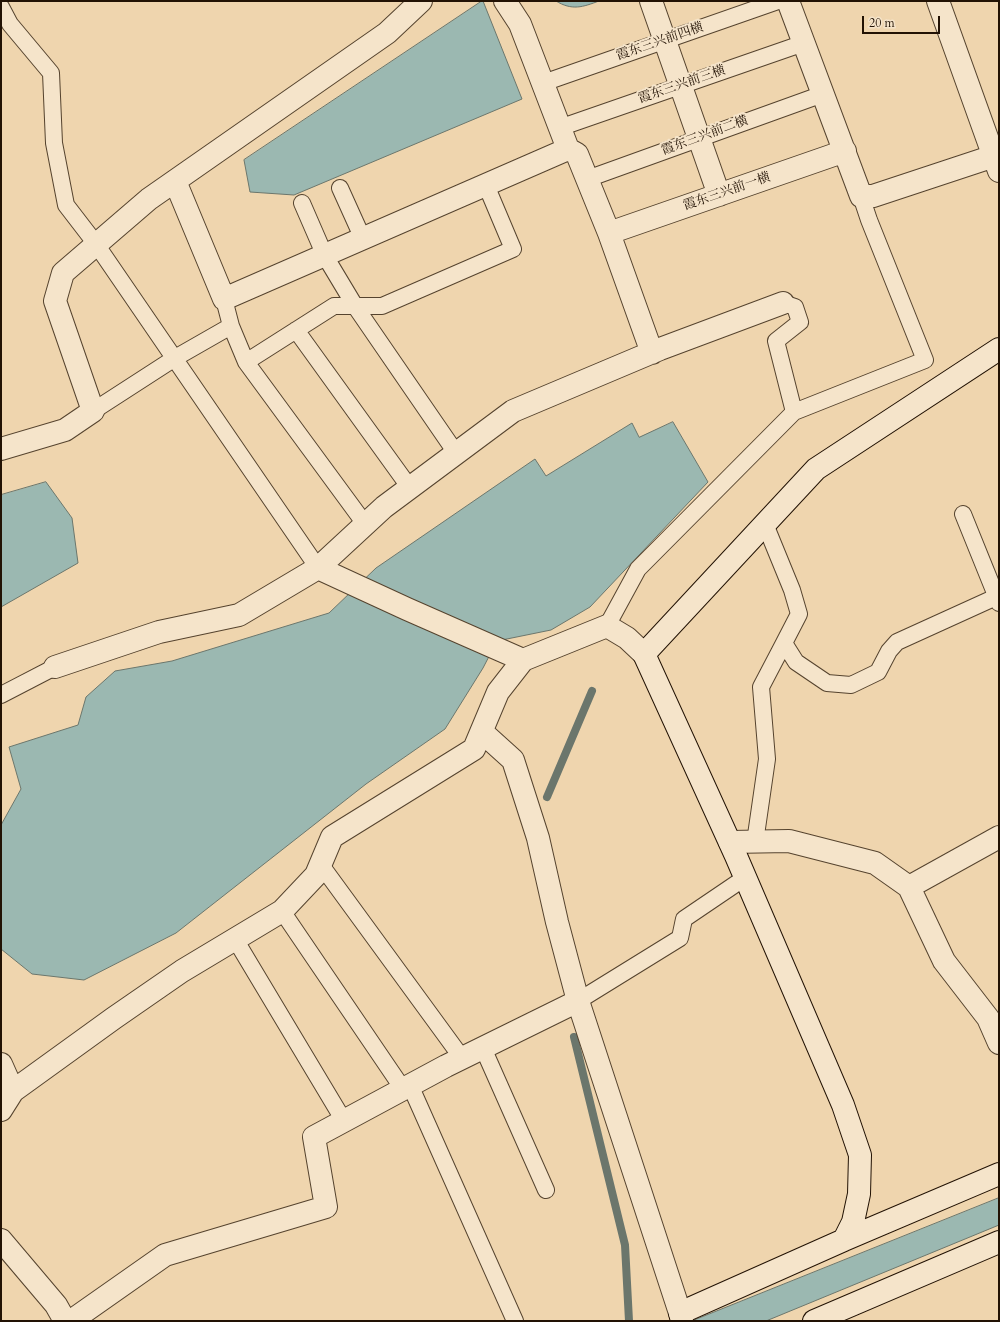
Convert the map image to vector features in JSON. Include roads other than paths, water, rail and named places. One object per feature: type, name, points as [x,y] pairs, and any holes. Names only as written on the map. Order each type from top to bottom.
[{"type":"street","points":[[1,449],[65,430],[93,411],[55,301],[64,273],[149,199],[388,33],[421,1]]},
{"type":"street","points":[[504,1],[520,24],[568,150],[577,154],[609,233],[652,353]]},
{"type":"street","points":[[651,1],[679,86],[719,195]]},
{"type":"street","points":[[788,1],[861,196],[873,196],[996,164],[992,126],[938,1]]},
{"type":"street","points":[[176,181],[224,299],[568,150]]},
{"type":"street","name":"霞东三兴前一横","points":[[609,233],[845,151]]},
{"type":"street","points":[[55,667],[159,632],[239,616],[318,568],[384,507],[514,411],[652,353],[783,303]]},
{"type":"street","points":[[644,654],[816,469],[999,349]]},
{"type":"street","points":[[318,568],[523,660]]},
{"type":"street","points":[[1,1110],[13,1091],[138,1001],[182,971],[282,911],[316,875],[332,837],[474,748],[498,692],[523,660],[607,626],[627,638],[644,654],[746,877],[843,1105],[860,1155],[860,1194],[853,1222],[844,1240]]},
{"type":"street","points":[[482,732],[513,760],[538,838],[557,922],[578,1001],[681,1317],[844,1240],[999,1174]]},
{"type":"street","points":[[909,887],[999,836]]},
{"type":"street","points":[[730,842],[789,841],[874,863],[909,887],[944,961],[988,1018],[999,1043]]},
{"type":"street","points":[[71,1321],[165,1255],[326,1207],[314,1138],[406,1087],[578,1001]]},
{"type":"street","points":[[1,1064],[13,1091]]},
{"type":"street","points":[[1,1240],[56,1305],[65,1321]]},
{"type":"street","points":[[814,1321],[999,1242]]},
{"type":"lane","name":"霞东三兴前四横","points":[[543,83],[778,1]]},
{"type":"lane","points":[[1,7],[10,24],[51,73],[54,143],[66,205],[96,244],[318,568]]},
{"type":"lane","name":"霞东三兴前三横","points":[[560,128],[804,43]]},
{"type":"lane","name":"霞东三兴前二横","points":[[587,179],[823,94]]},
{"type":"lane","points":[[246,362],[334,306],[382,306],[513,249],[486,185]]},
{"type":"lane","points":[[340,188],[363,239]]},
{"type":"lane","points":[[607,626],[638,569],[794,412],[925,360],[869,220],[861,196]]},
{"type":"lane","points":[[302,203],[325,256],[355,306],[456,453]]},
{"type":"lane","points":[[224,299],[231,326],[246,362],[366,524]]},
{"type":"lane","points":[[783,303],[795,307],[800,322],[776,340],[794,412]]},
{"type":"lane","points":[[93,411],[175,358],[231,326]]},
{"type":"lane","points":[[296,330],[410,488]]},
{"type":"lane","points":[[784,643],[796,662],[827,683],[851,685],[878,672],[889,651],[897,642],[998,600],[963,514]]},
{"type":"lane","points":[[755,842],[767,759],[761,687],[799,614],[792,590],[766,524]]},
{"type":"lane","points":[[1,695],[55,667]]},
{"type":"lane","points":[[321,865],[462,1058]]},
{"type":"lane","points":[[578,1001],[680,938],[684,919],[746,877]]},
{"type":"lane","points":[[282,911],[406,1087],[514,1321]]},
{"type":"lane","points":[[235,939],[344,1121]]},
{"type":"lane","points":[[483,1048],[546,1190]]},
{"type":"water","points":[[482,1],[522,99],[294,195],[250,192],[244,160]]},
{"type":"water","points":[[556,1],[599,1],[588,5],[572,7]]},
{"type":"water","points":[[673,422],[708,482],[590,607],[551,630],[497,641],[483,668],[445,729],[366,784],[176,933],[84,980],[32,974],[1,949],[1,825],[21,789],[9,747],[78,725],[86,697],[115,671],[172,661],[329,613],[376,568],[535,459],[546,476],[632,423],[639,437]]},
{"type":"water","points":[[46,482],[72,518],[78,563],[1,607],[1,495]]},
{"type":"water","points":[[999,1198],[999,1225],[766,1321],[692,1321]]},
{"type":"waterway","points":[[547,797],[592,691]]},
{"type":"waterway","points":[[574,1037],[625,1245],[629,1321]]}]
